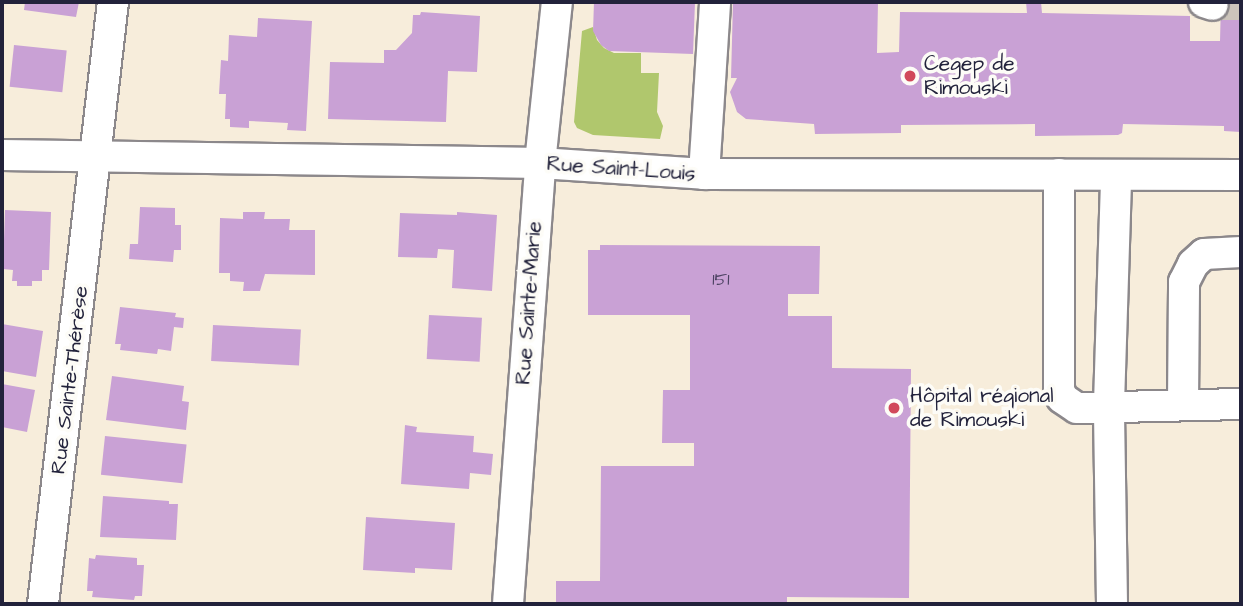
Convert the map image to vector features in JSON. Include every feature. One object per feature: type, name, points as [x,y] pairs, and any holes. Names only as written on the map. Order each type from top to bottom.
[{"type":"street","name":"Rue Sainte-Thérèse","points":[[43,604],[113,2]]},
{"type":"street","name":"Rue Sainte-Marie","points":[[508,604],[540,163],[557,2]]},
{"type":"street","points":[[704,174],[715,2]]},
{"type":"street","name":"Rue Saint-Louis","points":[[2,155],[540,163],[704,174],[1241,175]]},
{"type":"street","points":[[1059,174],[1059,388],[1062,398],[1077,408],[1109,404],[1241,404]]},
{"type":"street","points":[[1112,604],[1109,404],[1116,175]]},
{"type":"street","points":[[1184,404],[1184,282],[1193,264],[1204,254],[1241,252]]},
{"type":"green space","points":[[593,27],[597,40],[604,48],[614,53],[641,53],[641,73],[659,73],[657,112],[663,126],[660,139],[593,135],[577,128],[574,122],[582,31]]},
{"type":"building","points":[[25,2],[79,2],[76,17],[24,10]]},
{"type":"building","points":[[594,2],[695,2],[693,54],[609,51],[601,45],[593,31]]},
{"type":"building","name":"Cegep de Rimouski","points":[[733,2],[878,2],[877,53],[899,52],[900,12],[1027,13],[1026,2],[1041,2],[1042,13],[1190,16],[1190,41],[1220,41],[1221,2],[1241,2],[1241,132],[1224,131],[1224,126],[1123,124],[1122,133],[1118,135],[1035,136],[1035,124],[901,125],[901,133],[815,134],[814,124],[746,119],[737,112],[730,92],[737,78],[731,78]]},
{"type":"building","points":[[421,12],[480,16],[477,72],[448,71],[446,122],[328,119],[330,62],[384,63],[384,50],[396,50],[412,33],[413,15],[420,15]]},
{"type":"building","points":[[258,18],[312,21],[306,131],[287,130],[288,123],[249,121],[249,128],[230,127],[230,119],[225,119],[226,94],[219,94],[221,60],[228,61],[229,35],[257,37]]},
{"type":"building","points":[[14,45],[67,51],[62,92],[10,87]]},
{"type":"building","points":[[140,207],[175,208],[175,225],[181,225],[181,250],[174,250],[173,262],[129,259],[130,244],[138,244]]},
{"type":"building","points":[[5,210],[51,212],[49,270],[42,270],[42,281],[32,281],[32,286],[17,286],[17,281],[12,281],[13,270],[3,269]]},
{"type":"building","points":[[243,212],[265,212],[264,219],[290,219],[289,230],[315,230],[315,275],[265,274],[260,291],[243,291],[244,282],[230,281],[230,273],[219,273],[220,218],[243,219]]},
{"type":"building","points":[[457,212],[497,215],[492,291],[452,288],[454,250],[438,249],[437,258],[398,257],[400,213],[457,215]]},
{"type":"building","points":[[600,245],[820,246],[819,294],[788,294],[788,316],[832,316],[832,368],[911,369],[909,598],[787,597],[787,604],[556,604],[556,581],[600,581],[601,466],[694,466],[694,443],[662,443],[663,390],[690,390],[690,315],[588,315],[588,250],[600,250]]},
{"type":"building","points":[[120,307],[176,313],[175,317],[184,318],[183,328],[174,327],[171,351],[158,349],[157,354],[120,350],[121,344],[115,344]]},
{"type":"building","points":[[429,315],[482,318],[480,362],[427,359]]},
{"type":"building","points":[[2,324],[43,331],[36,377],[2,371]]},
{"type":"building","points":[[213,325],[301,330],[299,366],[211,361]]},
{"type":"building","points":[[112,376],[184,386],[182,401],[189,402],[186,430],[106,420]]},
{"type":"building","points":[[2,384],[35,390],[27,432],[2,427]]},
{"type":"building","points":[[405,425],[417,427],[416,432],[474,436],[473,452],[493,454],[491,475],[470,473],[469,489],[401,484]]},
{"type":"building","points":[[105,436],[187,445],[182,483],[101,475]]},
{"type":"building","points":[[103,496],[178,504],[176,540],[100,537]]},
{"type":"building","points":[[366,517],[455,523],[452,570],[415,568],[415,573],[363,570]]},
{"type":"building","points":[[96,555],[137,558],[137,565],[144,565],[142,596],[135,596],[134,600],[92,597],[93,591],[87,591],[89,558],[95,559]]},
{"type":"tunnel","points":[[1213,5],[1241,5]]},
{"type":"place","name":"Cegep de Rimouski","points":[[910,76]]},
{"type":"place","name":"Hôpital régional de Rimouski","points":[[894,408]]}]
